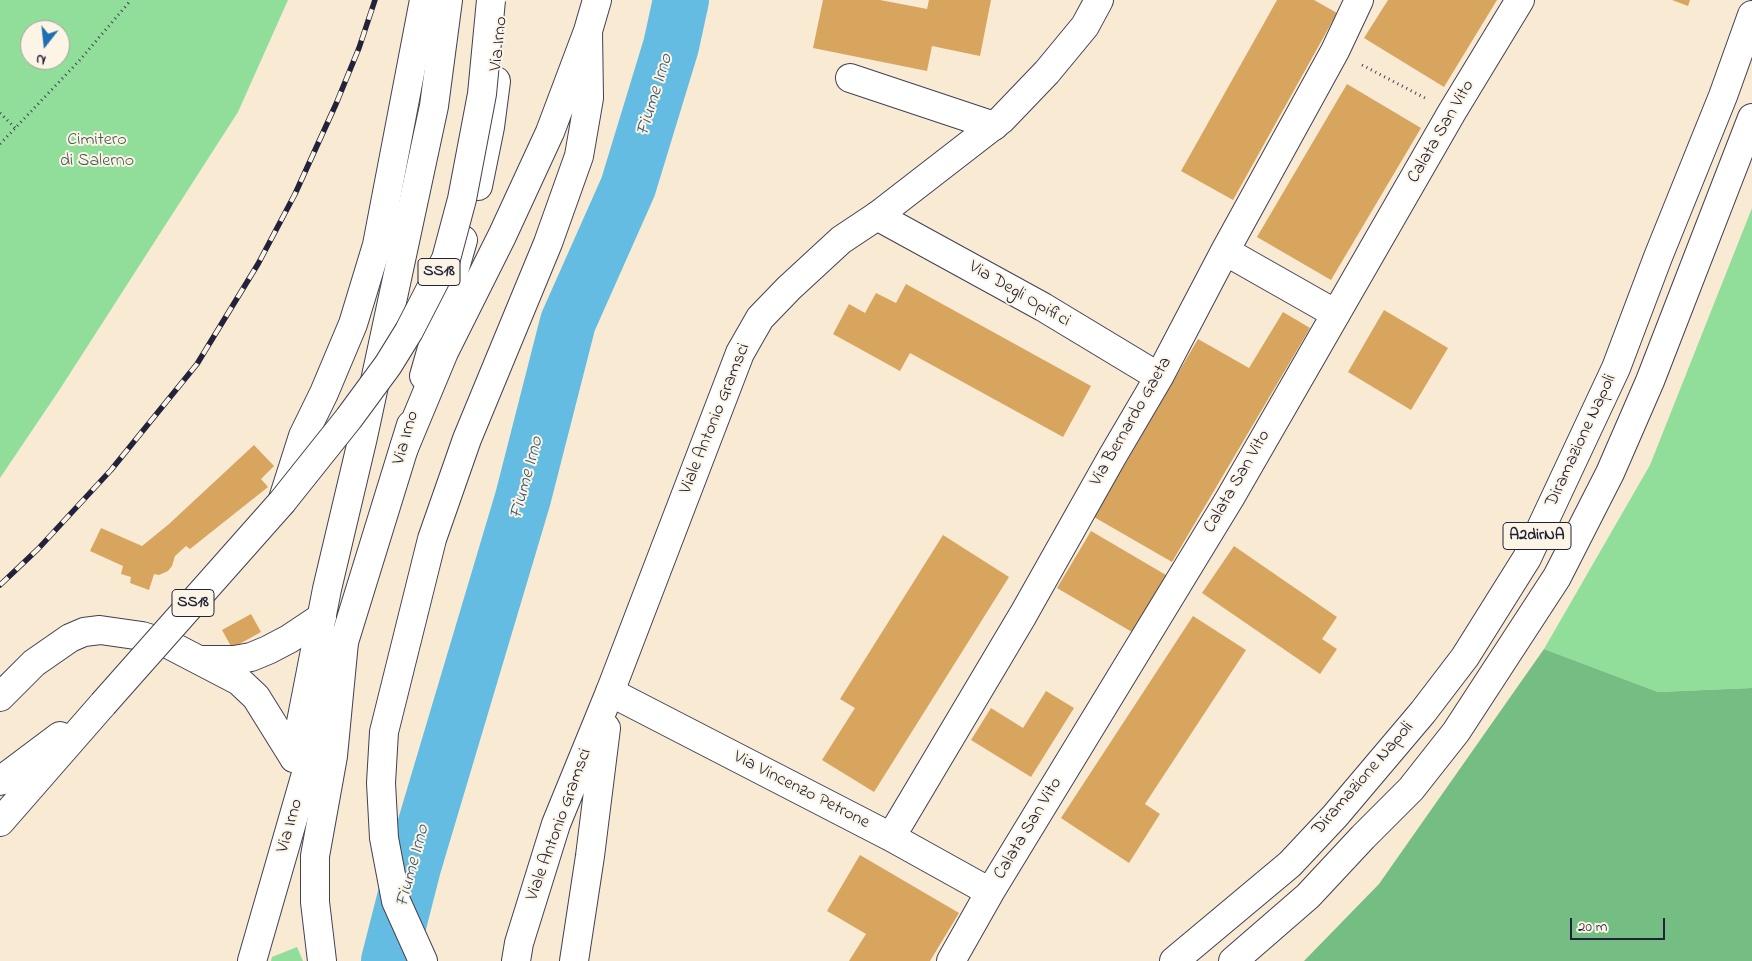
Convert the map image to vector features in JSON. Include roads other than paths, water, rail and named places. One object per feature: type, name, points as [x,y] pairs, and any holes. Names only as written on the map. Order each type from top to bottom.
[{"type":"main road","points":[[282,502],[303,436],[324,393],[353,324],[377,245],[424,0]]},
{"type":"main road","name":"Via Irno","points":[[279,868],[294,758],[327,589],[363,437],[434,106],[448,0]]},
{"type":"main road","name":"SS18","points":[[103,704],[282,502],[388,365],[409,331],[446,259],[462,199],[482,94],[491,0]]},
{"type":"main road","name":"Via Irno","points":[[252,961],[344,642],[404,448],[476,194],[490,127],[505,0]]},
{"type":"main road","name":"Viale Antonio Gramsci","points":[[516,961],[519,943],[556,824],[610,692],[740,353],[760,318],[789,288],[842,240],[877,216],[1001,120],[1048,72],[1084,26],[1099,0]]},
{"type":"main road","name":"Via Bernardo Gaeta","points":[[891,837],[1023,615],[1159,377],[1225,250],[1335,51],[1359,0]]},
{"type":"main road","name":"Calata San Vito","points":[[951,961],[990,892],[1230,498],[1288,394],[1452,112],[1520,0]]},
{"type":"main road","points":[[404,448],[444,352],[502,236],[550,132],[593,15]]},
{"type":"main road","points":[[423,961],[396,901],[384,838],[381,783],[384,732],[432,540],[467,439],[548,242],[579,156],[589,98],[593,15]]},
{"type":"main road","name":"Diramazione Napoli","points":[[1174,961],[1290,864],[1335,816],[1422,712],[1465,657],[1526,558],[1616,368],[1658,257],[1723,96],[1752,15]]},
{"type":"main road","points":[[850,78],[994,126]]},
{"type":"main road","name":"Diramazione Napoli","points":[[1233,961],[1308,896],[1411,789],[1456,732],[1557,577],[1610,473],[1650,380],[1752,118]]},
{"type":"main road","name":"Via Degli Opifici","points":[[877,216],[1043,307],[1159,377]]},
{"type":"main road","points":[[1225,250],[1336,314]]},
{"type":"main road","points":[[197,660],[234,660],[251,657],[289,639],[322,617]]},
{"type":"main road","points":[[0,698],[34,663],[70,638],[84,632],[100,630],[142,636],[168,644],[239,681],[256,697],[294,758]]},
{"type":"main road","points":[[320,950],[315,902],[314,856],[333,756],[344,642]]},
{"type":"main road","name":"Viale Antonio Gramsci","points":[[574,961],[590,856],[610,692]]},
{"type":"main road","name":"Via Vincenzo Petrone","points":[[610,692],[891,837],[990,892]]},
{"type":"main road","points":[[0,781],[103,704]]},
{"type":"main road","points":[[0,822],[103,704]]},
{"type":"waterway","name":"Fiume Irno","points":[[389,961],[413,867],[523,498],[568,322],[628,187],[671,46],[681,0]]},
{"type":"railway","points":[[0,585],[38,549],[111,470],[197,364],[258,264],[295,194],[336,104],[359,48],[375,0]]},
{"type":"park label","name":"Cimitero di Salerno","points":[[97,151]]}]
